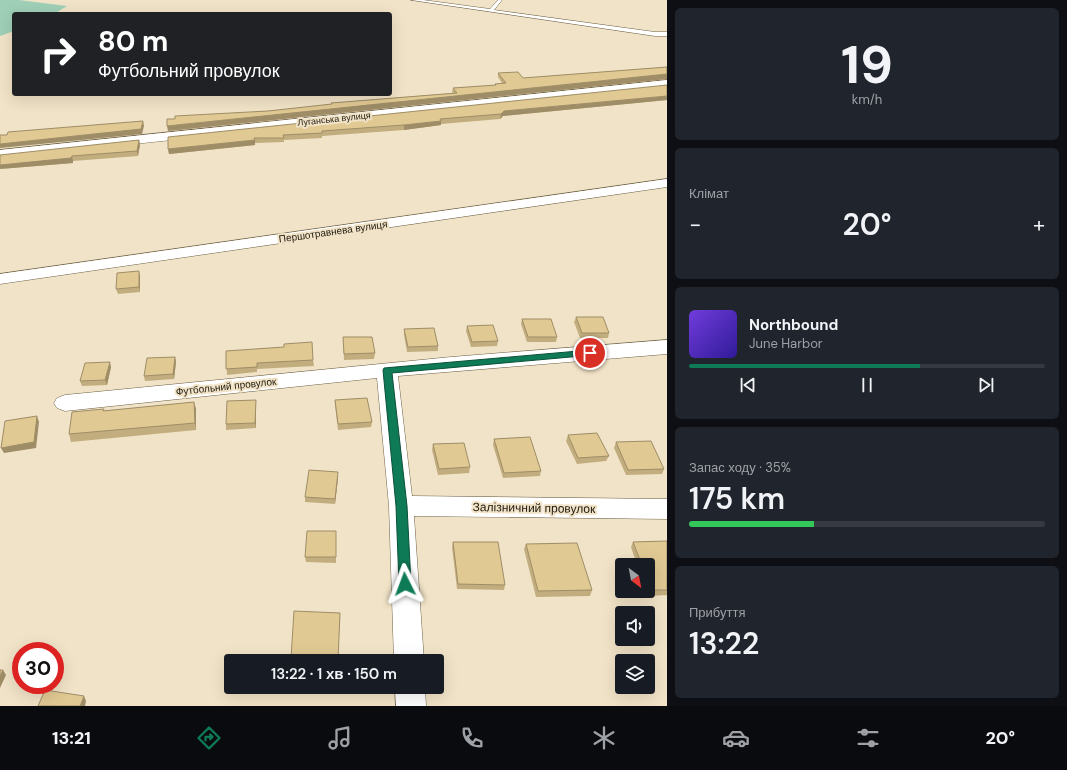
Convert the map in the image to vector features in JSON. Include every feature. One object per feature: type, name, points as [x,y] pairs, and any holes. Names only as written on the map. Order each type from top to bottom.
[{"type":"street","name":"Луганська вулиця","points":[[0,154],[667,84]]},
{"type":"street","name":"Першотравнева вулиця","points":[[0,279],[667,183]]},
{"type":"street","name":"Футбольний провулок","points":[[65,403],[451,364],[667,347]]},
{"type":"street","points":[[387,370],[401,506],[409,654]]},
{"type":"street","name":"Залізничний провулок","points":[[401,506],[667,509]]},
{"type":"street","points":[[410,694],[411,706]]},
{"type":"lane","points":[[413,0],[655,34],[667,34]]},
{"type":"lane","points":[[491,11],[500,0]]},
{"type":"lane","points":[[655,34],[661,38]]},
{"type":"green space","points":[[0,0],[19,0],[67,6],[57,12],[12,12],[12,32],[0,36]]},
{"type":"building","points":[[667,67],[667,74],[167,126],[167,119],[175,119],[175,116],[268,111],[332,104],[331,103],[457,93],[453,88],[506,83],[498,73],[518,72],[523,78]]},
{"type":"building","points":[[667,85],[667,96],[504,111],[501,114],[440,119],[441,121],[322,131],[322,133],[283,135],[284,138],[254,138],[255,140],[168,149],[168,137]]},
{"type":"building","points":[[143,121],[141,129],[0,144],[0,135],[7,135],[8,132]]},
{"type":"building","points":[[139,140],[137,151],[72,156],[71,158],[0,165],[0,155]]},
{"type":"building","points":[[139,271],[139,287],[116,289],[117,273]]},
{"type":"building","points":[[576,317],[603,317],[609,333],[582,333]]},
{"type":"building","points":[[522,319],[551,319],[557,337],[528,337]]},
{"type":"building","points":[[493,325],[498,341],[472,342],[467,326]]},
{"type":"building","points":[[434,328],[438,346],[408,347],[404,329]]},
{"type":"building","points":[[343,337],[372,337],[375,353],[344,354]]},
{"type":"building","points":[[312,342],[313,360],[257,363],[257,367],[226,369],[226,351],[284,347],[284,344]]},
{"type":"building","points":[[175,357],[173,374],[144,376],[147,358]]},
{"type":"building","points":[[110,362],[105,380],[80,381],[85,363]]},
{"type":"building","points":[[367,398],[372,422],[338,424],[335,400]]},
{"type":"building","points":[[256,400],[255,423],[226,424],[227,401]]},
{"type":"building","points":[[194,402],[195,423],[69,434],[72,412],[104,409],[103,411]]},
{"type":"building","points":[[37,416],[34,442],[1,448],[5,421]]},
{"type":"building","points":[[597,433],[609,456],[578,458],[568,435]]},
{"type":"building","points":[[530,437],[541,471],[504,473],[494,439]]},
{"type":"building","points":[[651,441],[664,469],[628,470],[616,442]]},
{"type":"building","points":[[464,443],[470,467],[439,469],[433,444]]},
{"type":"building","points":[[309,470],[338,472],[335,499],[305,497]]},
{"type":"building","points":[[307,531],[336,531],[336,557],[305,557]]},
{"type":"building","points":[[667,541],[667,590],[655,590],[655,558],[639,558],[633,542]]},
{"type":"building","points":[[453,542],[498,542],[505,585],[458,584]]},
{"type":"building","points":[[577,543],[592,590],[538,591],[526,544]]},
{"type":"building","points":[[294,611],[340,613],[338,654],[291,654]]},
{"type":"building","points":[[64,693],[84,696],[80,706],[38,706],[43,694]]},
{"type":"route","points":[[405,584],[401,506],[387,370],[590,353]]}]
